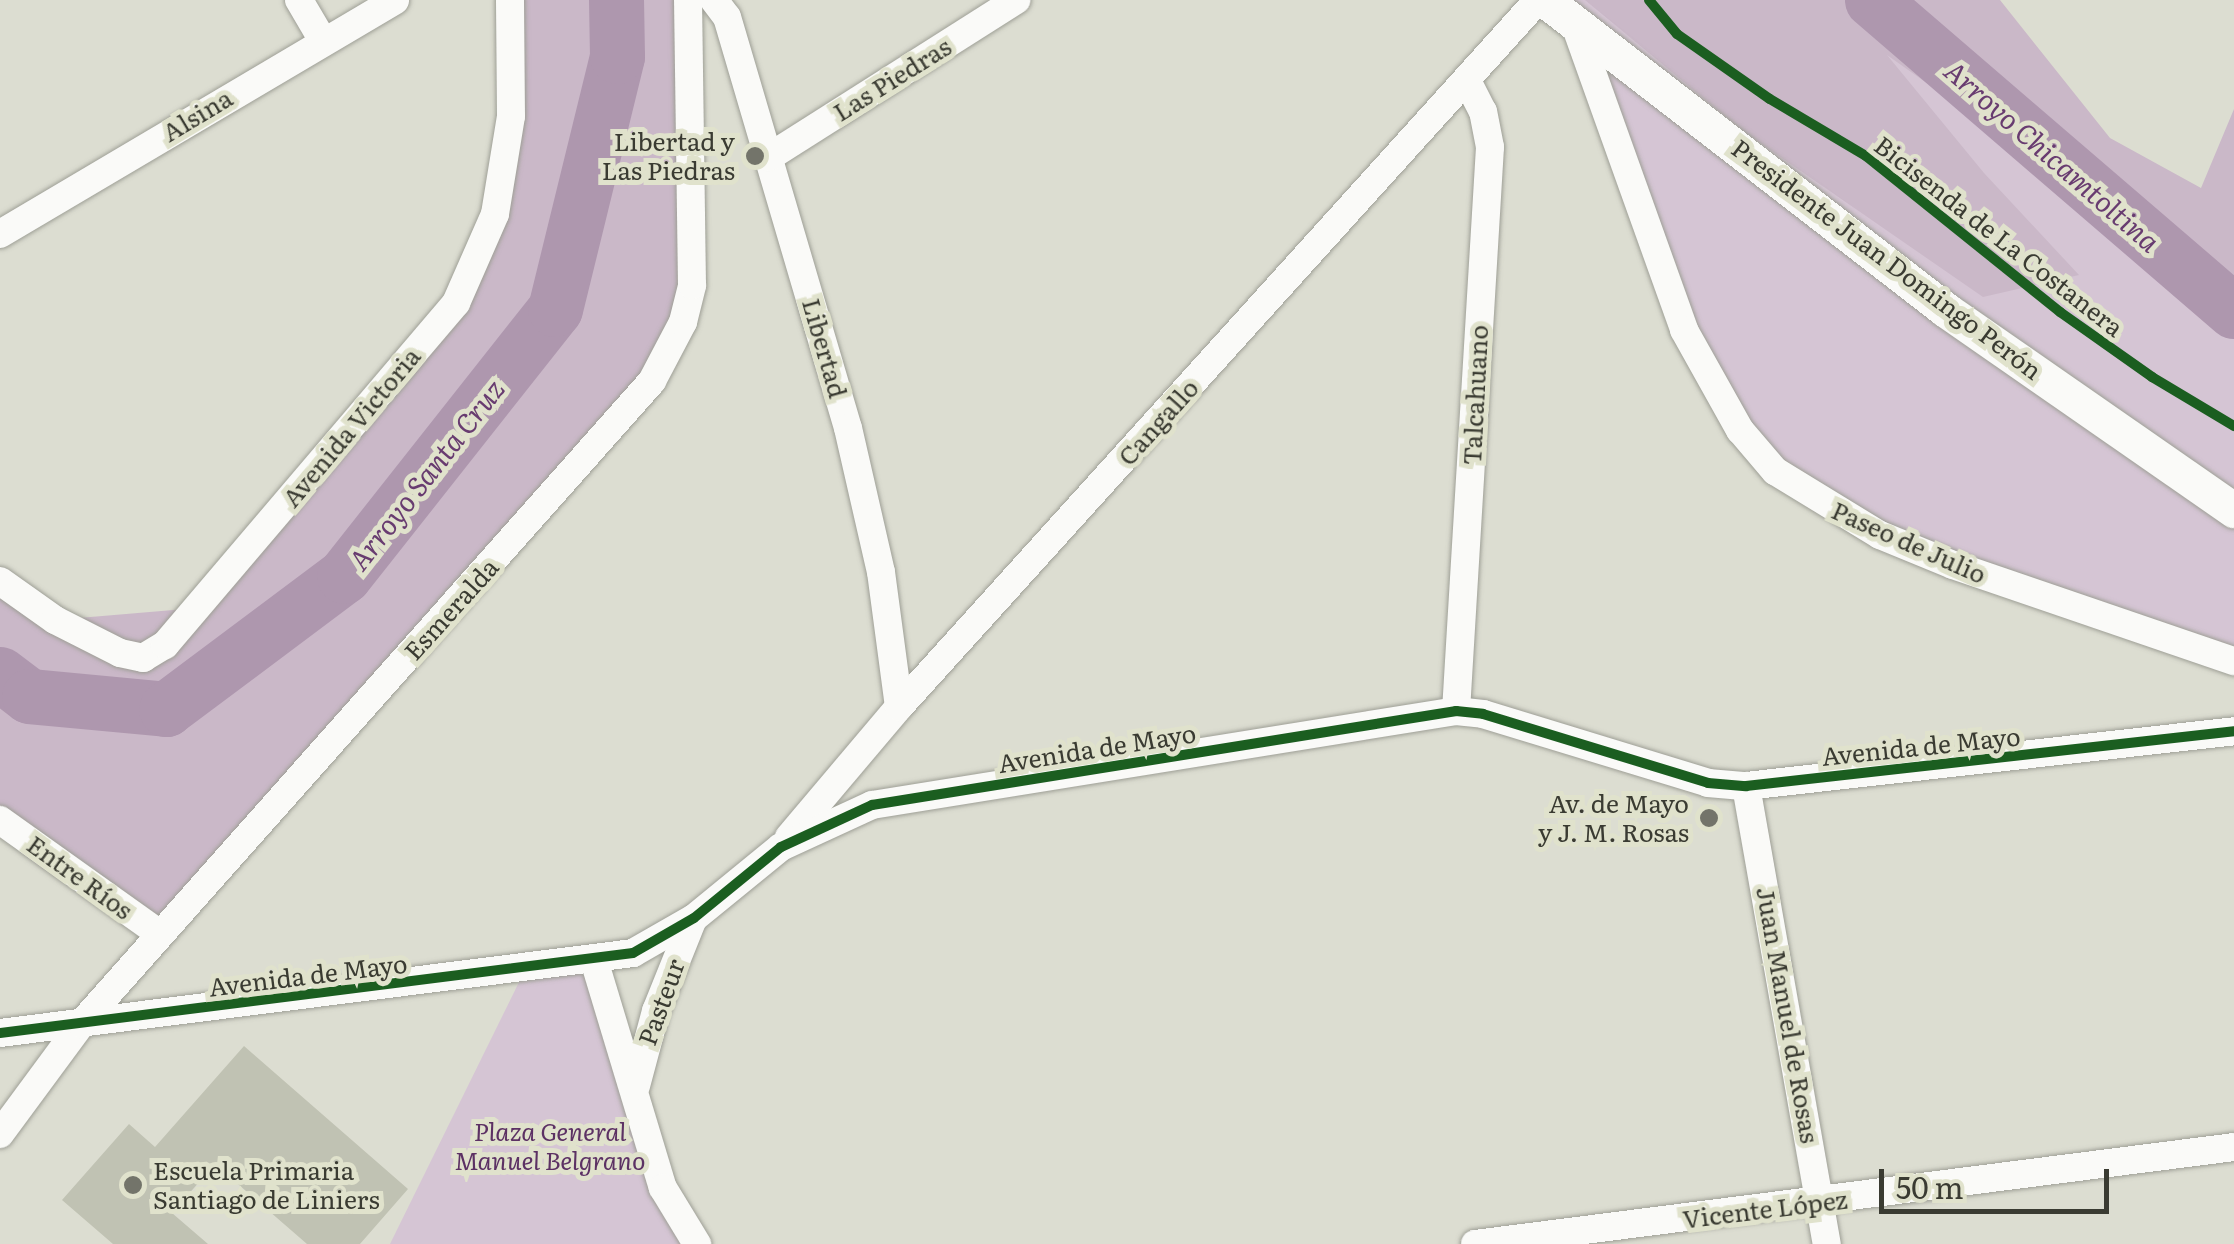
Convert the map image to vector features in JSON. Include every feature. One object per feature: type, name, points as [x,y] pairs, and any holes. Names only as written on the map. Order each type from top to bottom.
[{"type":"street","points":[[299,0],[322,39]]},
{"type":"street","name":"Alsina","points":[[0,234],[322,39],[395,0]]},
{"type":"street","name":"Avenida Victoria","points":[[0,582],[55,620],[120,653],[143,658],[165,646],[456,304],[495,214],[511,116],[510,0]]},
{"type":"street","name":"Esmeralda","points":[[0,1134],[81,1024],[652,381],[683,322],[692,285],[688,0]]},
{"type":"street","name":"Libertad","points":[[714,0],[727,17],[852,446],[881,572],[899,707]]},
{"type":"street","name":"Las Piedras","points":[[769,157],[1016,0]]},
{"type":"street","name":"Presidente Juan Domingo Perón","points":[[1542,0],[1946,310],[2234,510]]},
{"type":"street","name":"Cangallo","points":[[781,846],[899,707],[1542,0]]},
{"type":"street","name":"Paseo de Julio","points":[[1574,22],[1684,330],[1740,430],[1774,471],[1880,535],[1934,558],[2234,662]]},
{"type":"street","name":"Talcahuano","points":[[1456,712],[1490,147],[1483,112],[1468,82]]},
{"type":"street","name":"Avenida de Mayo","points":[[0,1033],[594,960],[648,947],[694,918],[781,846],[836,818],[906,798],[1456,712],[1483,714],[1708,783],[1746,786],[2234,731]]},
{"type":"street","name":"Juan Manuel de Rosas","points":[[1746,786],[1822,1203],[1826,1244]]},
{"type":"street","name":"Entre Ríos","points":[[0,820],[160,934]]},
{"type":"street","name":"Pasteur","points":[[635,1088],[656,1010],[694,918]]},
{"type":"street","name":"Pasteur","points":[[594,960],[662,1188],[698,1244]]},
{"type":"street","name":"Vicente López","points":[[1475,1244],[1822,1203],[2234,1147]]},
{"type":"green space","points":[[1549,0],[1929,0],[2192,271],[2234,287],[2234,661],[1953,565],[1775,471],[1684,329],[1574,22]]},
{"type":"green space","name":"Plaza General Manuel Belgrano","points":[[594,960],[697,1244],[390,1244],[526,968]]},
{"type":"shaded area","points":[[511,0],[688,0],[695,252],[652,381],[160,934],[0,820],[0,582],[55,620],[197,608],[456,303],[495,214]]},
{"type":"shaded area","points":[[1585,0],[2000,0],[2110,138],[2201,188],[2234,109],[2234,286],[2192,271],[1887,55],[1984,173],[2079,275],[1983,297],[1743,131]]},
{"type":"building","points":[[244,1046],[408,1189],[360,1244],[307,1244],[215,1164],[172,1213],[208,1244],[113,1244],[62,1200],[129,1124],[155,1147]]},
{"type":"waterway","name":"Arroyo Santa Cruz","points":[[0,674],[29,696],[166,709],[344,576],[555,309],[617,56],[616,0]]},
{"type":"waterway","name":"Arroyo Chicamtoltina","points":[[1872,0],[2234,311]]},
{"type":"cycle path","name":"Bicisenda de La Costanera","points":[[1649,0],[1677,34],[1770,99],[1866,156],[2060,312],[2152,377],[2234,426]]},
{"type":"cycle path","points":[[0,1033],[633,953],[694,918],[781,847],[872,805],[1456,711],[1483,714],[1708,783],[1746,786],[2234,731]]},
{"type":"place","name":"Libertad y Las Piedras","points":[[755,156]]},
{"type":"place","name":"Av. de Mayo y J. M. Rosas","points":[[1709,818]]},
{"type":"place","name":"Escuela Primaria Santiago de Liniers","points":[[133,1185]]}]
